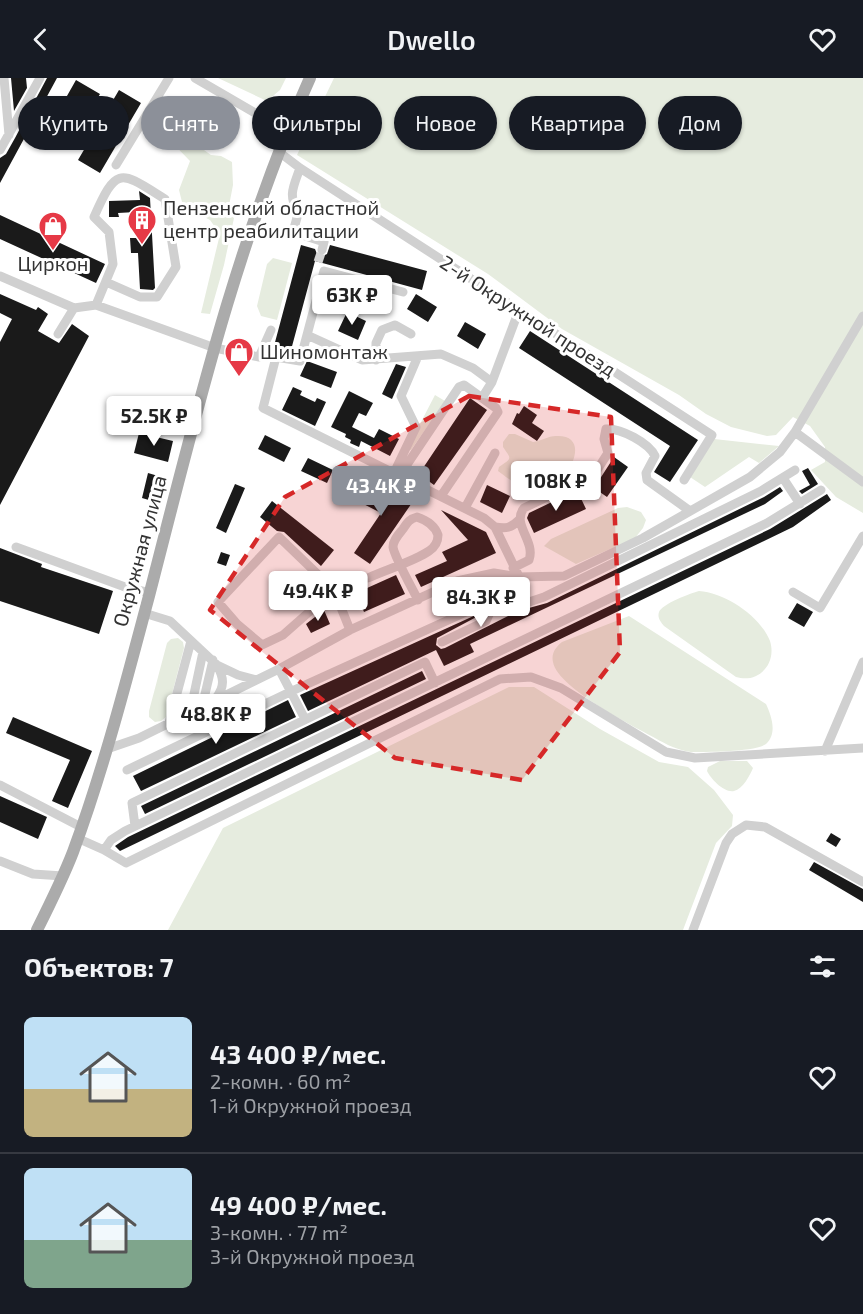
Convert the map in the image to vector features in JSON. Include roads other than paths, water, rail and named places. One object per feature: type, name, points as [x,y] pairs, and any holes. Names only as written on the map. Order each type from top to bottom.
[{"type":"main road","name":"Окружная улица","points":[[302,96],[310,78]]},
{"type":"main road","name":"Окружная улица","points":[[38,930],[63,876],[107,749],[215,348],[248,241],[279,152]]},
{"type":"street","points":[[4,78],[9,135]]},
{"type":"street","points":[[0,150],[40,78]]},
{"type":"street","points":[[116,165],[169,78]]},
{"type":"street","points":[[195,78],[252,111]]},
{"type":"street","name":"2-й Окружной проезд","points":[[279,152],[300,168],[712,435],[684,480]]},
{"type":"street","points":[[300,168],[291,193],[292,202],[298,214],[293,232],[324,242],[321,250]]},
{"type":"street","points":[[96,304],[113,264],[109,232],[94,217],[106,189],[118,178],[130,177],[165,199],[176,267],[157,297],[140,297],[106,282]]},
{"type":"street","points":[[318,262],[324,271],[403,292]]},
{"type":"street","points":[[0,276],[75,308],[96,304],[215,348],[300,362],[324,271]]},
{"type":"street","points":[[58,334],[75,308]]},
{"type":"street","points":[[482,398],[492,382],[519,310]]},
{"type":"street","points":[[107,749],[139,738],[279,669],[350,630],[457,581],[494,573],[516,572],[564,576],[643,538],[690,512],[750,477],[780,452],[795,432],[863,316]]},
{"type":"street","points":[[376,360],[376,343],[382,330],[395,325],[411,334]]},
{"type":"street","points":[[259,357],[271,330]]},
{"type":"street","points":[[307,335],[362,360],[441,354],[473,368],[492,382]]},
{"type":"street","points":[[397,474],[416,427],[401,396],[418,356]]},
{"type":"street","points":[[276,357],[263,408],[465,508],[495,527],[503,529],[512,527],[519,520]]},
{"type":"street","points":[[397,474],[460,385],[482,398],[498,412],[441,496]]},
{"type":"street","points":[[516,572],[530,560],[532,553],[519,520],[520,513],[524,508],[576,483],[586,487],[606,458],[607,448],[604,435],[606,429],[625,432],[650,448],[654,456],[646,473],[647,480],[690,512]]},
{"type":"street","points":[[795,432],[863,482]]},
{"type":"street","points":[[465,508],[495,453]]},
{"type":"street","points":[[127,770],[292,691],[477,607],[492,608],[523,604],[544,597],[761,491],[795,470]]},
{"type":"street","points":[[783,478],[800,504]]},
{"type":"street","points":[[104,850],[111,840],[135,826],[767,523],[821,490]]},
{"type":"street","points":[[368,578],[400,564],[430,551],[438,541],[436,529],[421,518],[409,520],[394,542],[394,550],[400,564],[418,600]]},
{"type":"street","points":[[495,527],[525,589],[523,604]]},
{"type":"street","points":[[793,592],[820,608],[863,536]]},
{"type":"street","points":[[334,590],[283,635],[262,645],[237,624],[218,602],[279,537],[334,590],[350,630]]},
{"type":"street","points":[[16,548],[125,587],[150,593]]},
{"type":"street","points":[[442,642],[486,621],[492,608]]},
{"type":"street","points":[[144,613],[170,621],[215,662],[238,675],[256,680]]},
{"type":"street","points":[[169,723],[190,640]]},
{"type":"street","points":[[190,713],[203,652]]},
{"type":"street","points":[[215,662],[224,677],[222,690],[215,700]]},
{"type":"street","points":[[202,707],[215,662]]},
{"type":"street","points":[[135,826],[132,803],[425,662],[435,683]]},
{"type":"street","points":[[825,751],[863,662]]},
{"type":"street","points":[[279,669],[306,719]]},
{"type":"street","points":[[0,785],[126,863],[500,679],[531,677],[561,688],[666,752],[695,758],[863,748]]},
{"type":"street","points":[[693,930],[726,843],[732,834],[746,825],[765,827],[863,882]]},
{"type":"street","points":[[0,861],[33,874],[63,876]]},
{"type":"tunnel","points":[[318,262],[322,250]]},
{"type":"place","name":"Пензенский областной центр реабилитации","points":[[142,246]]},
{"type":"place","name":"Циркон","points":[[53,252]]},
{"type":"place","name":"Шиномонтаж","points":[[239,378]]}]
